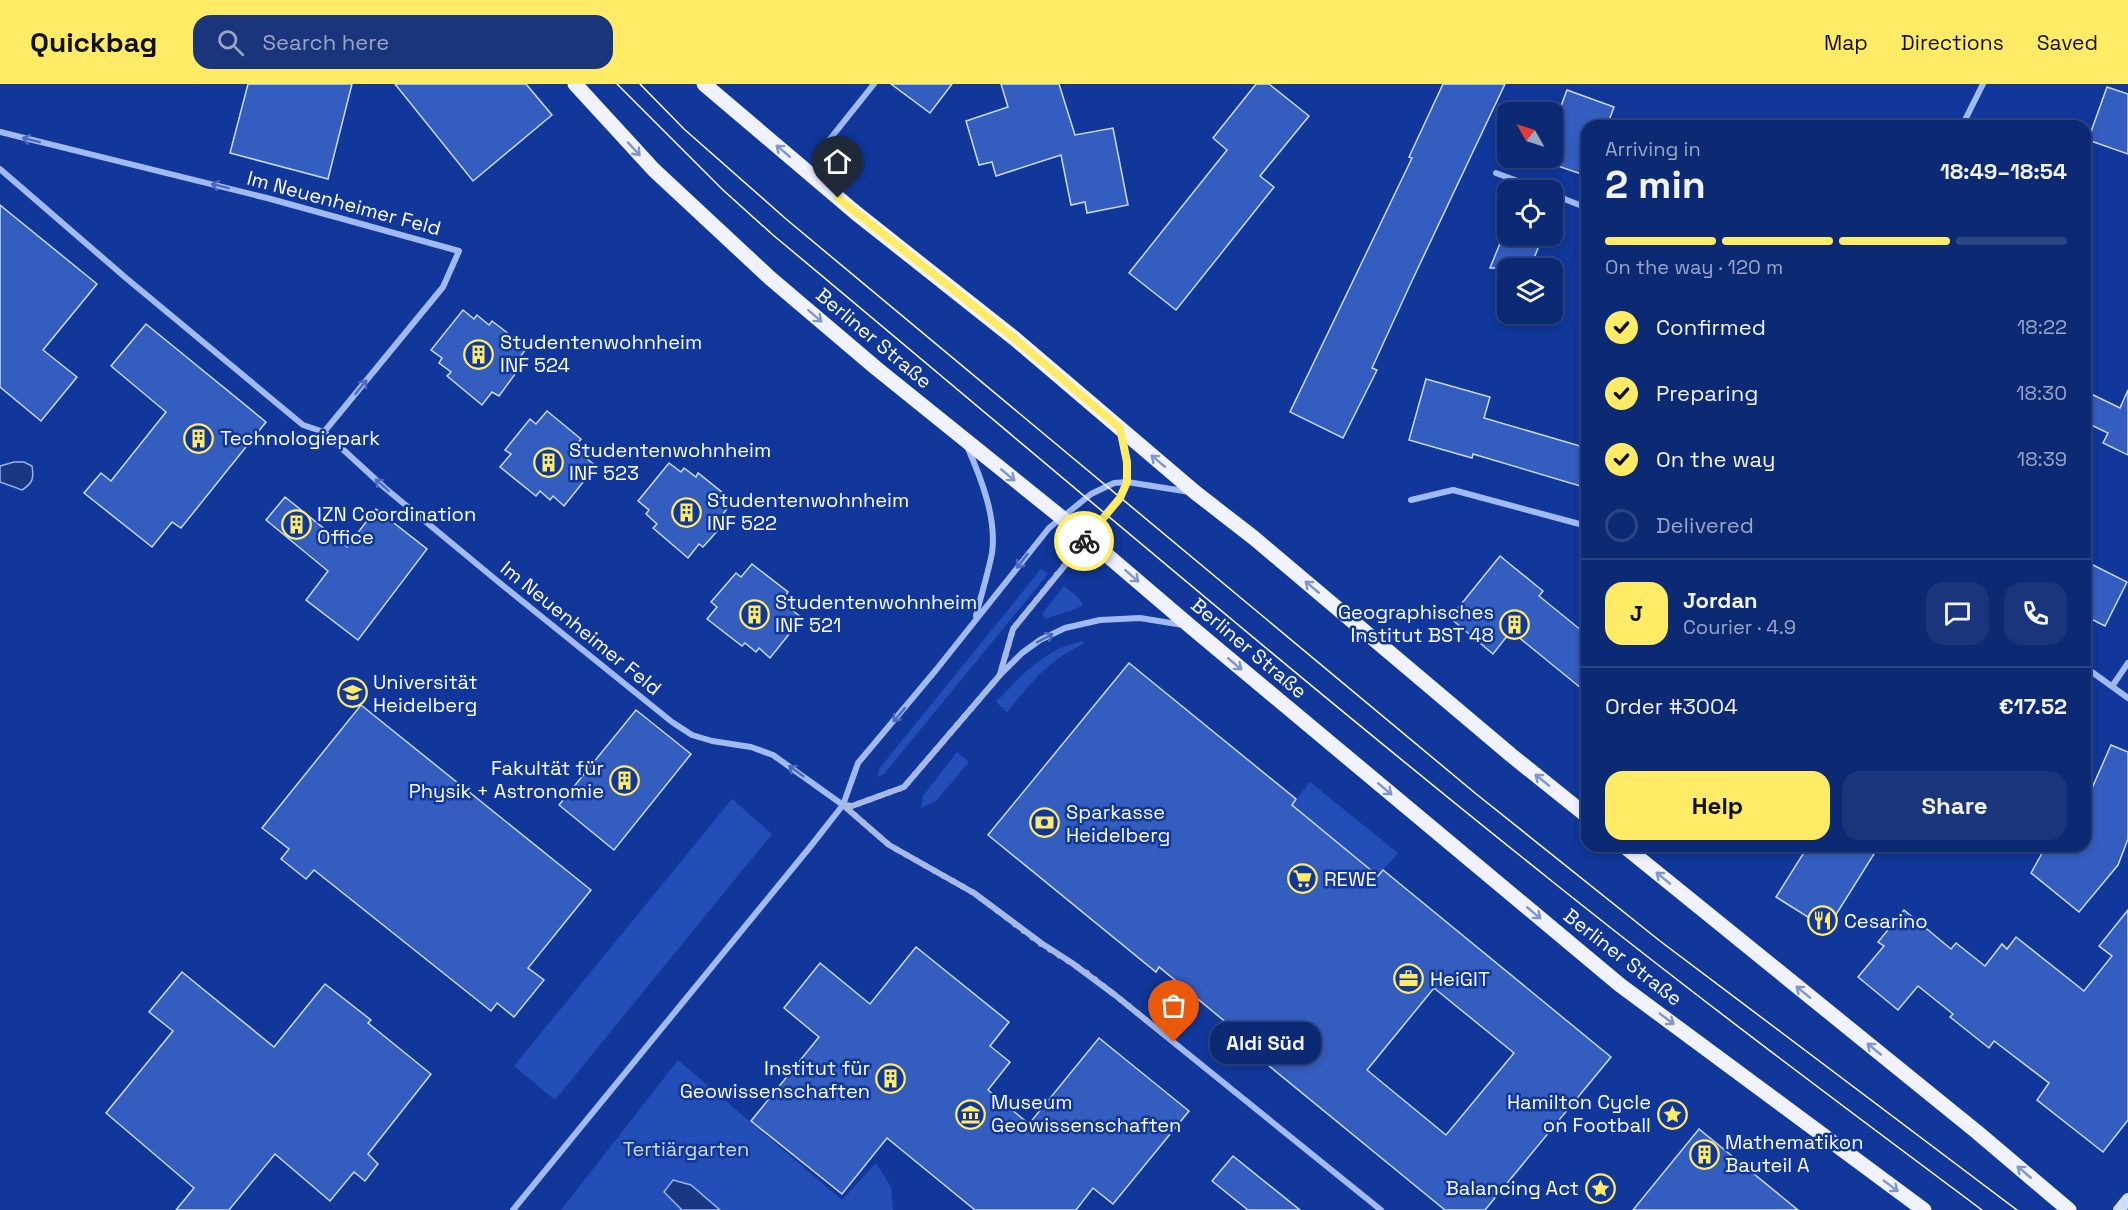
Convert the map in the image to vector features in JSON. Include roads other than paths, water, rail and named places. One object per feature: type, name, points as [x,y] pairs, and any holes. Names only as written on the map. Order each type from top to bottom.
[{"type":"main road","name":"Berliner Straße","points":[[575,84],[654,170],[762,270],[876,368],[1087,538],[1190,627],[1620,985],[1924,1210]]},
{"type":"main road","points":[[704,84],[856,213],[1014,338],[1196,493],[1254,538],[1581,811]]},
{"type":"main road","points":[[1631,852],[1968,1125],[2069,1210]]},
{"type":"street","points":[[818,154],[874,84]]},
{"type":"street","points":[[1965,120],[1983,84]]},
{"type":"street","name":"Im Neuenheimer Feld","points":[[0,132],[245,193],[459,251],[442,287],[324,432]]},
{"type":"street","name":"Im Neuenheimer Feld","points":[[0,169],[126,278],[303,425],[324,432],[385,488],[464,554],[672,722],[692,735],[712,741],[751,747],[773,755],[843,805],[889,845],[974,893],[1041,944],[1107,988],[1381,1210]]},
{"type":"street","points":[[1496,173],[1515,180]]},
{"type":"street","points":[[1563,198],[1581,206]]},
{"type":"street","points":[[1000,675],[1013,629],[1120,498],[1127,482],[1127,462],[1120,428]]},
{"type":"street","points":[[963,438],[979,473],[992,523],[992,552],[975,621]]},
{"type":"street","points":[[513,1210],[843,805],[858,763],[1035,544],[1061,518],[1091,494],[1114,483],[1127,482],[1196,493]]},
{"type":"street","points":[[1411,500],[1453,490],[1581,524]]},
{"type":"street","points":[[843,805],[852,806],[904,787],[1000,675],[1022,653],[1040,640],[1065,628],[1090,621],[1118,618],[1140,618],[1190,627]]},
{"type":"street","points":[[2113,686],[2128,663]]},
{"type":"street","points":[[2091,671],[2128,698]]},
{"type":"street","points":[[2119,1210],[2128,1199]]},
{"type":"tram line","points":[[617,84],[723,190],[773,235],[1353,720],[1655,963],[1982,1210]]},
{"type":"tram line","points":[[640,84],[684,129],[786,219],[1475,793],[1660,941],[2017,1210]]},
{"type":"place","name":"Studentenwohnheim INF 524","points":[[479,354]]},
{"type":"place","name":"Technologiepark","points":[[199,438]]},
{"type":"place","name":"Studentenwohnheim INF 523","points":[[548,462]]},
{"type":"place","name":"Studentenwohnheim INF 522","points":[[686,512]]},
{"type":"place","name":"IZN Coordination Office","points":[[296,525]]},
{"type":"place","name":"Studentenwohnheim INF 521","points":[[754,614]]},
{"type":"place","name":"Geographisches Institut BST 48","points":[[1515,624]]},
{"type":"place","name":"Universität Heidelberg","points":[[352,693]]},
{"type":"place","name":"Fakultät für Physik + Astronomie","points":[[625,780]]},
{"type":"place","name":"Sparkasse Heidelberg","points":[[1045,823]]},
{"type":"place","name":"REWE","points":[[1303,879]]},
{"type":"place","name":"Cesarino","points":[[1823,921]]},
{"type":"place","name":"HeiGIT","points":[[1409,979]]},
{"type":"place","name":"Aldi Süd","points":[[1174,1042]]},
{"type":"place","name":"Institut für Geowissenschaften","points":[[891,1079]]},
{"type":"place","name":"Museum Geowissenschaften","points":[[970,1114]]},
{"type":"place","name":"Hamilton Cycle on Football","points":[[1672,1114]]},
{"type":"place","name":"Mathematikon Bauteil A","points":[[1704,1154]]},
{"type":"place","name":"Balancing Act","points":[[1600,1188]]},
{"type":"park label","name":"Tertiärgarten","points":[[686,1149]]}]
